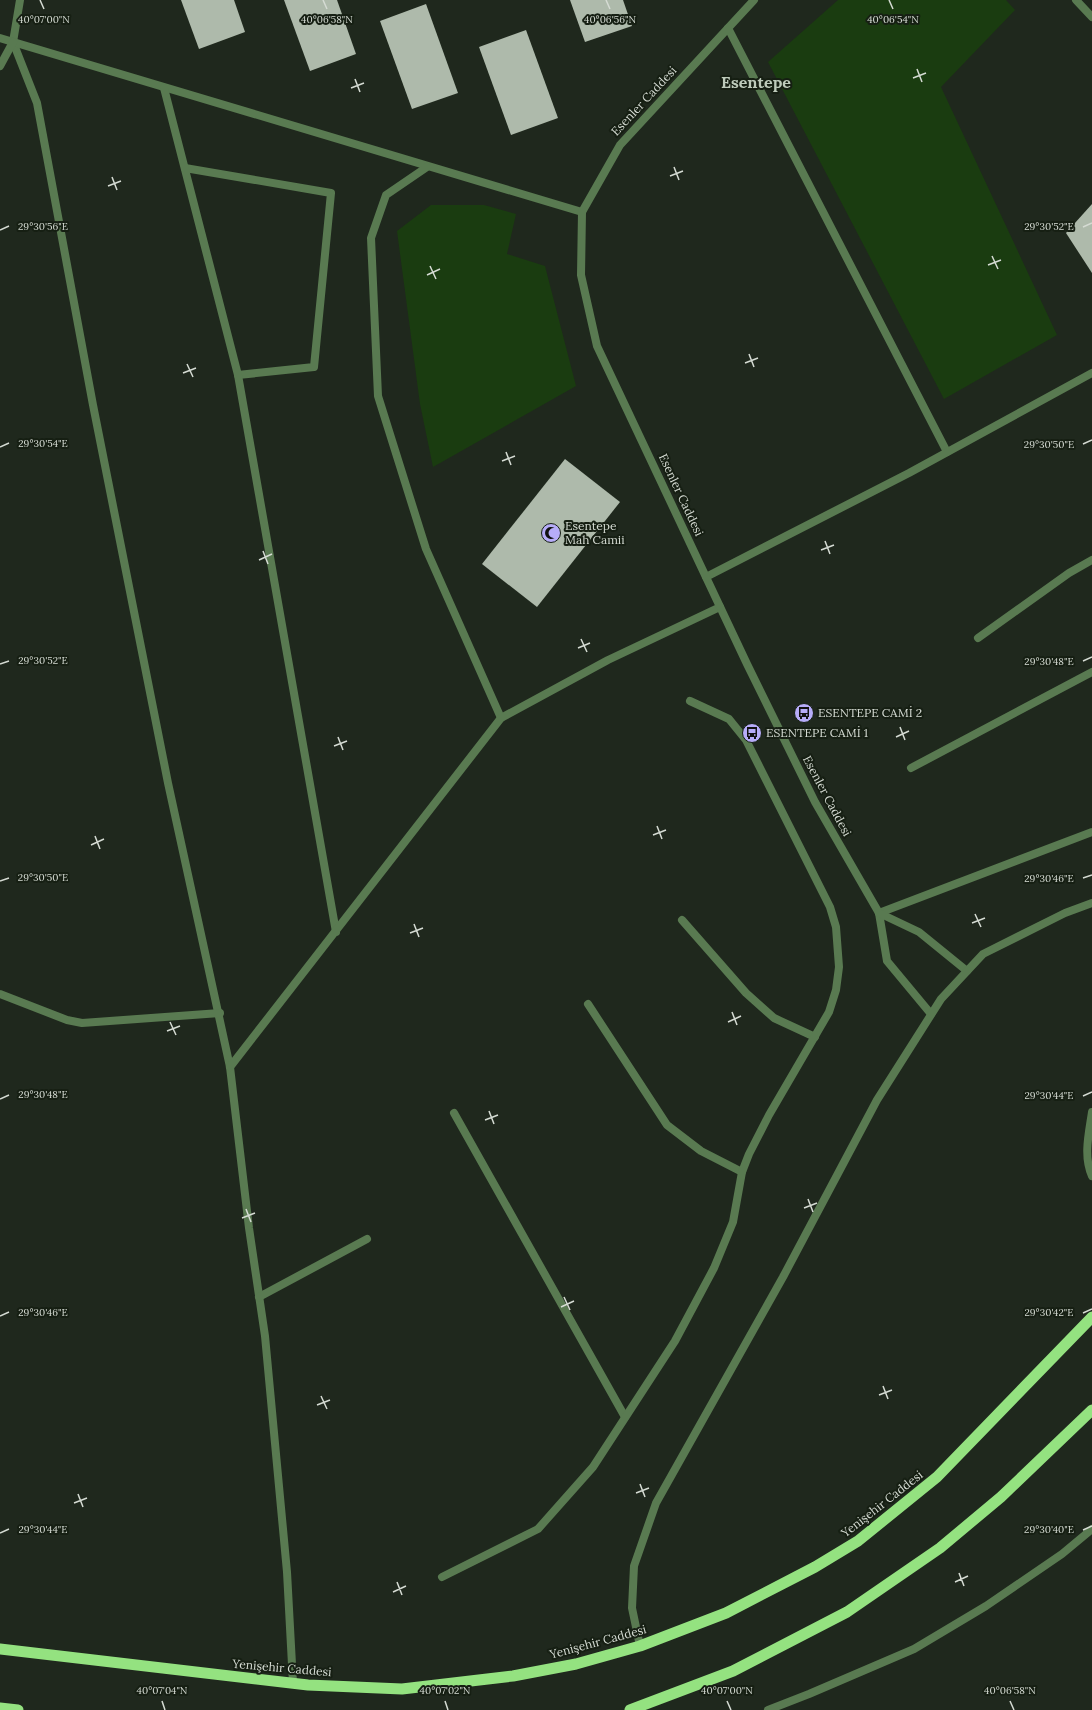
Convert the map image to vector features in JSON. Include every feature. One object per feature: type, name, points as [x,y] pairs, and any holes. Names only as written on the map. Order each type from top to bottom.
[{"type":"highway","name":"Yenişehir Caddesi","points":[[0,1649],[293,1683],[402,1689],[513,1676],[576,1664],[640,1646],[726,1613],[815,1567],[858,1541],[937,1478],[1092,1317]]},
{"type":"highway","points":[[630,1710],[733,1671],[847,1612],[940,1548],[1001,1497],[1092,1410]]},
{"type":"highway","points":[[0,1708],[18,1710]]},
{"type":"street","points":[[0,66],[14,42],[20,0]]},
{"type":"street","name":"Esenler Caddesi","points":[[754,0],[620,145],[582,212],[581,275],[597,346],[706,577],[815,802],[879,913],[887,961],[931,1014]]},
{"type":"street","points":[[1076,0],[1092,17]]},
{"type":"street","points":[[728,28],[947,452]]},
{"type":"street","points":[[0,38],[427,167],[582,212]]},
{"type":"street","points":[[14,42],[37,103],[93,405],[168,783],[220,1013],[230,1067],[265,1336],[287,1564],[293,1683]]},
{"type":"street","points":[[164,88],[238,375],[336,932]]},
{"type":"street","points":[[427,167],[386,195],[371,238],[378,396],[426,549],[501,718]]},
{"type":"street","points":[[185,168],[331,193],[314,367],[238,375]]},
{"type":"street","points":[[706,577],[947,452],[1092,373]]},
{"type":"street","points":[[978,638],[1069,572],[1092,560]]},
{"type":"street","points":[[230,1067],[501,718],[608,660],[720,606]]},
{"type":"street","points":[[911,768],[1092,672]]},
{"type":"street","points":[[442,1577],[538,1529],[593,1467],[675,1341],[714,1268],[733,1222],[742,1172],[749,1154],[769,1114],[829,1012],[836,990],[839,967],[836,927],[830,907],[746,740],[729,719],[690,701]]},
{"type":"street","points":[[879,913],[1092,832]]},
{"type":"street","points":[[640,1646],[632,1608],[634,1566],[656,1503],[783,1277],[877,1100],[941,999],[983,954],[1065,913],[1092,903]]},
{"type":"street","points":[[879,913],[919,932],[967,971]]},
{"type":"street","points":[[682,920],[746,993],[774,1018],[815,1037]]},
{"type":"street","points":[[0,994],[67,1020],[82,1023],[220,1013]]},
{"type":"street","points":[[588,1004],[667,1125],[701,1151],[742,1172]]},
{"type":"street","points":[[1092,1112],[1087,1142],[1089,1170],[1092,1176]]},
{"type":"street","points":[[454,1113],[625,1417]]},
{"type":"street","points":[[259,1297],[367,1239]]},
{"type":"street","points":[[768,1710],[914,1649],[986,1606],[1062,1554],[1092,1529]]},
{"type":"green space","points":[[838,0],[1006,0],[1015,10],[941,87],[1057,335],[944,399],[768,62]]},
{"type":"green space","points":[[431,205],[484,205],[516,214],[507,254],[545,266],[576,386],[433,467],[420,404],[397,231]]},
{"type":"building","points":[[181,0],[234,0],[245,32],[199,49]]},
{"type":"building","points":[[284,0],[337,0],[356,54],[310,71]]},
{"type":"building","points":[[570,0],[623,0],[632,26],[585,42]]},
{"type":"building","points":[[426,4],[458,93],[412,109],[380,21]]},
{"type":"building","points":[[526,30],[558,118],[511,135],[479,47]]},
{"type":"building","points":[[1092,204],[1092,273],[1066,233]]},
{"type":"building","name":"Esentepe Mah Camii","points":[[565,459],[620,502],[537,607],[482,564]]},
{"type":"place","name":"Esentepe Mah Camii","points":[[551,533]]},
{"type":"place","name":"ESENTEPE CAMİ 2","points":[[804,713]]},
{"type":"place","name":"ESENTEPE CAMİ 1","points":[[752,733]]},
{"type":"district","name":"Esentepe","points":[[756,82]]}]
